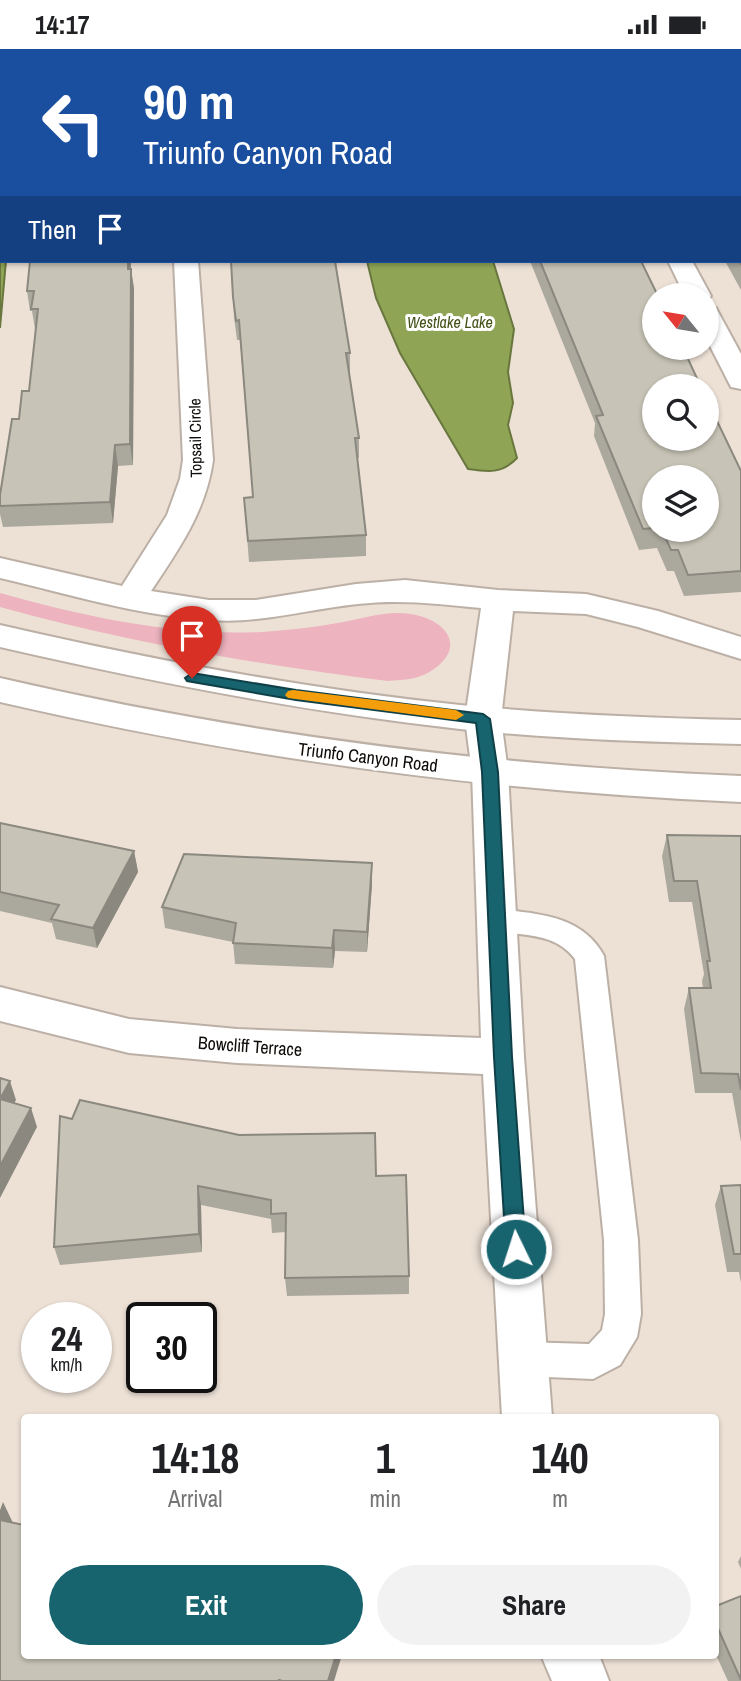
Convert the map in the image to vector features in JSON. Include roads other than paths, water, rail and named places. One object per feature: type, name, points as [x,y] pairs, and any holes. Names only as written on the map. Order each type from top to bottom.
[{"type":"street","name":"Topsail Circle","points":[[130,598],[188,506],[196,485],[198,460],[186,263]]},
{"type":"street","points":[[681,263],[691,283]]},
{"type":"street","points":[[719,338],[741,381]]},
{"type":"street","points":[[0,568],[130,598],[209,610],[256,610],[356,594],[405,590],[498,600],[586,604],[646,618],[741,647]]},
{"type":"street","points":[[498,600],[483,719],[490,772],[503,1057],[527,1414]]},
{"type":"street","points":[[0,636],[179,676],[296,695],[483,719],[598,727],[741,732]]},
{"type":"street","name":"Triunfo Canyon Road","points":[[0,691],[217,735],[298,748],[490,772],[661,787],[741,789]]},
{"type":"street","name":"Bowcliff Terrace","points":[[0,1004],[129,1036],[237,1046],[503,1057]]},
{"type":"street","points":[[571,1659],[581,1681]]},
{"type":"lane","points":[[496,920],[562,929],[579,940],[589,956],[621,1240],[623,1314],[619,1336],[607,1353],[593,1362],[524,1359]]},
{"type":"water","points":[[0,263],[6,263],[0,328]]},
{"type":"water","name":"Westlake Lake","points":[[367,263],[494,263],[514,329],[508,372],[513,403],[508,425],[517,458],[506,467],[494,471],[468,469],[400,353],[376,298]]}]
